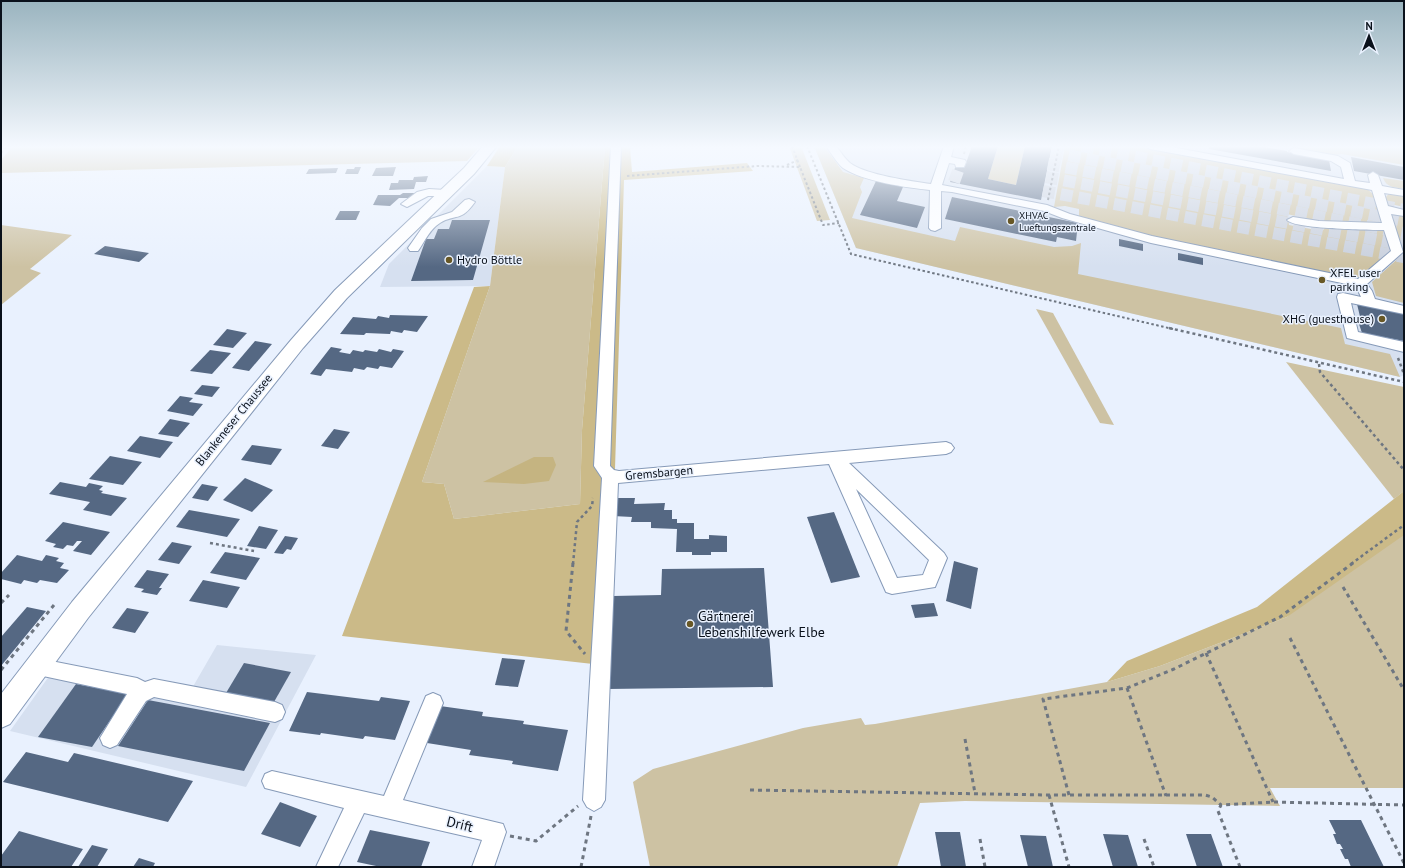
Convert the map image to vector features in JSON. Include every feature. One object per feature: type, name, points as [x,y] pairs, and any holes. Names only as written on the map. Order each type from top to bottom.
[{"type":"main road","name":"Blankeneser Chaussee","points":[[1,715],[36,667],[144,530],[297,344],[341,294],[429,219],[446,193],[453,187]]},
{"type":"street","points":[[584,806],[608,474],[602,466],[614,187]]},
{"type":"street","points":[[935,228],[936,187]]},
{"type":"street","points":[[959,187],[1047,208],[1066,216],[1152,239],[1360,283],[1366,291],[1369,303]]},
{"type":"street","points":[[1373,187],[1404,193]]},
{"type":"street","points":[[1360,283],[1397,252],[1376,187]]},
{"type":"street","points":[[407,204],[428,191],[446,193]]},
{"type":"street","points":[[414,248],[429,219],[461,214],[469,202]]},
{"type":"street","points":[[1384,209],[1404,213]]},
{"type":"street","points":[[1293,220],[1319,224],[1389,227]]},
{"type":"street","points":[[1404,310],[1344,297],[1352,336],[1404,347]]},
{"type":"street","name":"Gremsbargen","points":[[608,474],[619,477],[946,448]]},
{"type":"street","points":[[834,458],[938,558],[929,582],[892,586],[834,458]]},
{"type":"street","points":[[36,667],[138,687],[139,694]]},
{"type":"street","points":[[110,738],[139,694],[154,688],[275,712]]},
{"type":"street","points":[[390,807],[433,703]]},
{"type":"street","name":"Drift","points":[[272,781],[495,832]]},
{"type":"street","points":[[327,867],[359,800]]},
{"type":"street","points":[[483,867],[495,832]]},
{"type":"path","points":[[807,187],[823,225],[839,223]]},
{"type":"path","points":[[824,187],[851,254],[1404,382]]},
{"type":"path","points":[[1047,208],[1051,187]]},
{"type":"path","points":[[1319,363],[1320,372],[1404,470]]},
{"type":"path","points":[[590,660],[566,631],[577,522],[592,506],[594,486],[608,474]]},
{"type":"path","points":[[1069,795],[1043,699],[1127,688],[1174,669],[1280,617],[1404,525]]},
{"type":"path","points":[[210,543],[254,551]]},
{"type":"path","points":[[1343,587],[1404,690]]},
{"type":"path","points":[[1,603],[8,595]]},
{"type":"path","points":[[1,670],[54,605]]},
{"type":"path","points":[[1290,638],[1404,863]]},
{"type":"path","points":[[1206,653],[1273,802]]},
{"type":"path","points":[[1127,688],[1166,796]]},
{"type":"path","points":[[965,739],[976,793]]},
{"type":"path","points":[[750,790],[1049,795],[1205,795],[1212,797],[1221,805],[1273,802],[1404,805]]},
{"type":"path","points":[[1049,795],[1069,867]]},
{"type":"path","points":[[1221,805],[1218,811],[1240,867]]},
{"type":"path","points":[[581,867],[591,818],[584,806]]},
{"type":"path","points":[[584,806],[591,818]]},
{"type":"path","points":[[495,832],[536,841],[584,806]]},
{"type":"path","points":[[980,840],[985,867]]},
{"type":"path","points":[[1144,840],[1154,867]]},
{"type":"shaded area","points":[[466,187],[503,187],[490,286],[380,287],[389,264]]},
{"type":"shaded area","points":[[503,187],[602,187],[582,430],[580,504],[454,519],[444,484],[422,482],[490,286]]},
{"type":"shaded area","points":[[602,187],[624,187],[615,469],[593,664],[342,636],[474,287],[490,286],[422,482],[444,484],[454,519],[580,504],[582,430]]},
{"type":"shaded area","points":[[804,187],[817,187],[830,220],[817,221]]},
{"type":"shaded area","points":[[831,187],[1404,187],[1404,375],[1400,377],[856,248]]},
{"type":"shaded area","points":[[831,187],[860,187],[862,192],[852,218],[955,241],[960,227],[1054,247],[1072,246],[1081,243],[1078,274],[1341,328],[1345,344],[1390,354],[1400,377],[856,248]]},
{"type":"shaded area","points":[[1058,187],[1362,187],[1365,187],[1375,196],[1382,215],[1380,220],[1357,225],[1345,225],[1287,214],[1289,225],[1322,231],[1327,226],[1387,231],[1392,251],[1360,277],[1346,277],[1154,237],[1079,216],[1079,209],[1065,206],[1054,207]]},
{"type":"shaded area","points":[[1393,187],[1404,187],[1404,189]]},
{"type":"shaded area","points":[[1390,192],[1404,195],[1404,207],[1386,203],[1386,197]]},
{"type":"shaded area","points":[[1391,213],[1404,216],[1404,303],[1376,296],[1372,282],[1403,254]]},
{"type":"shaded area","points":[[1,225],[72,235],[30,269],[41,273],[1,305]]},
{"type":"shaded area","points":[[1036,309],[1053,313],[1114,425],[1100,423]]},
{"type":"shaded area","points":[[1286,362],[1404,387],[1404,491],[1394,499]]},
{"type":"shaded area","points":[[534,457],[553,457],[556,465],[549,481],[524,484],[483,482]]},
{"type":"shaded area","points":[[1404,491],[1404,535],[1287,617],[1160,666],[1107,682],[1127,661],[1257,607]]},
{"type":"shaded area","points":[[1404,511],[1404,788],[1270,788],[1280,806],[965,801],[920,803],[897,867],[650,867],[633,782],[653,769],[803,728],[861,718],[865,725],[875,724],[1107,682],[1160,666],[1287,617]]},
{"type":"shaded area","points":[[217,645],[316,655],[246,787],[10,731],[57,665],[191,690]]},
{"type":"building","points":[[390,187],[415,187],[414,189],[389,190]]},
{"type":"building","points":[[873,187],[903,187],[897,201],[925,207],[917,228],[860,215]]},
{"type":"building","points":[[973,187],[1044,187],[1041,200]]},
{"type":"building","points":[[403,193],[415,193],[413,198],[399,198],[390,206],[373,205],[378,195],[400,195]]},
{"type":"building","name":"XHVAC Lueftungszentrale","points":[[952,197],[1078,223],[1076,241],[1057,237],[1056,242],[945,219]]},
{"type":"building","points":[[340,211],[360,211],[356,220],[335,220]]},
{"type":"building","name":"Hydro Böttle","points":[[452,220],[490,220],[473,280],[411,281],[426,239],[434,239],[438,229],[449,229]]},
{"type":"building","points":[[1119,239],[1143,244],[1143,251],[1119,246]]},
{"type":"building","points":[[105,246],[149,253],[139,262],[94,254]]},
{"type":"building","points":[[1178,253],[1203,258],[1203,265],[1178,260]]},
{"type":"building","name":"XHG (guesthouse)","points":[[1357,304],[1404,314],[1404,341],[1362,333],[1359,324],[1362,325]]},
{"type":"building","points":[[390,315],[428,316],[417,332],[404,330],[402,333],[391,331],[390,334],[340,334],[353,317],[376,319],[378,316],[389,318]]},
{"type":"building","points":[[227,329],[247,333],[233,348],[213,345]]},
{"type":"building","points":[[255,341],[272,344],[249,371],[232,368]]},
{"type":"building","points":[[331,347],[342,349],[339,352],[350,354],[353,350],[363,352],[365,350],[377,352],[379,349],[391,352],[393,349],[404,351],[392,368],[380,366],[378,369],[367,367],[364,370],[354,368],[352,372],[326,369],[321,376],[310,374]]},
{"type":"building","points":[[210,350],[231,353],[212,374],[190,371]]},
{"type":"building","points":[[202,385],[220,387],[212,397],[194,394]]},
{"type":"building","points":[[180,396],[193,398],[189,402],[203,404],[193,416],[167,411]]},
{"type":"building","points":[[170,419],[190,423],[178,437],[158,434]]},
{"type":"building","points":[[334,429],[350,432],[338,449],[321,446]]},
{"type":"building","points":[[140,436],[173,442],[160,458],[127,451]]},
{"type":"building","points":[[252,445],[282,449],[271,465],[241,460]]},
{"type":"building","points":[[110,456],[142,462],[123,485],[89,479]]},
{"type":"building","points":[[245,478],[273,490],[252,512],[223,500]]},
{"type":"building","points":[[60,482],[86,487],[89,483],[103,486],[99,490],[103,491],[101,493],[127,498],[111,516],[83,510],[90,502],[49,494]]},
{"type":"building","points":[[202,484],[218,487],[208,501],[192,498]]},
{"type":"building","points":[[614,498],[635,498],[634,504],[665,503],[664,510],[672,510],[672,519],[677,519],[677,523],[694,523],[694,539],[709,539],[709,535],[727,536],[727,552],[711,552],[711,555],[692,555],[692,552],[676,552],[677,529],[651,528],[651,522],[631,522],[632,517],[613,516]]},
{"type":"building","points":[[189,510],[240,519],[227,537],[176,527]]},
{"type":"building","points":[[834,512],[860,577],[831,583],[807,517]]},
{"type":"building","points":[[63,522],[110,532],[91,555],[73,551],[82,541],[77,541],[73,546],[67,545],[63,549],[53,547],[56,544],[45,541]]},
{"type":"building","points":[[259,526],[278,530],[266,549],[247,546]]},
{"type":"building","points":[[285,536],[298,538],[291,550],[287,549],[283,554],[274,553]]},
{"type":"building","points":[[172,542],[192,546],[179,564],[158,560]]},
{"type":"building","points":[[225,552],[260,558],[246,580],[210,573]]},
{"type":"building","points":[[17,555],[42,561],[46,555],[59,558],[56,561],[64,563],[60,568],[69,570],[57,583],[40,580],[37,583],[24,580],[21,584],[1,579],[1,573]]},
{"type":"building","points":[[954,561],[978,568],[971,609],[946,601]]},
{"type":"building","points":[[764,568],[773,687],[607,689],[613,596],[661,595],[662,569]]},
{"type":"building","points":[[147,570],[169,574],[159,588],[162,588],[157,595],[141,592],[144,589],[134,587]]},
{"type":"building","points":[[203,580],[240,587],[227,608],[189,601]]},
{"type":"building","points":[[934,603],[938,616],[915,618],[911,605]]},
{"type":"building","points":[[27,607],[46,611],[1,666],[1,637]]},
{"type":"building","points":[[127,608],[149,612],[135,633],[112,628]]},
{"type":"building","points":[[502,658],[525,660],[518,687],[495,685]]},
{"type":"building","points":[[244,663],[291,672],[274,702],[226,693]]},
{"type":"building","points":[[76,684],[128,694],[92,747],[38,737]]},
{"type":"building","points":[[307,692],[379,701],[381,697],[410,701],[395,740],[365,736],[363,739],[321,733],[320,735],[289,731]]},
{"type":"building","points":[[148,700],[270,723],[244,771],[118,746]]},
{"type":"building","points":[[440,706],[483,712],[482,716],[524,721],[523,724],[568,730],[558,771],[512,764],[513,761],[469,755],[471,750],[427,743]]},
{"type":"building","points":[[26,752],[68,762],[74,753],[193,781],[168,822],[3,782]]},
{"type":"building","points":[[280,802],[317,816],[300,847],[261,834]]},
{"type":"building","points":[[1329,820],[1361,820],[1384,867],[1351,867],[1348,859],[1345,859],[1340,849],[1343,849],[1340,844],[1337,844],[1333,834],[1336,834]]},
{"type":"building","points":[[370,830],[430,842],[421,867],[381,867],[357,862]]},
{"type":"building","points":[[19,831],[83,849],[71,867],[1,867],[1,856]]},
{"type":"building","points":[[935,832],[960,832],[966,867],[941,867]]},
{"type":"building","points":[[1103,834],[1128,835],[1138,867],[1113,867]]},
{"type":"building","points":[[1186,834],[1211,834],[1223,867],[1197,867]]},
{"type":"building","points":[[1020,835],[1046,836],[1053,867],[1028,867]]},
{"type":"building","points":[[92,845],[108,849],[97,867],[78,867]]},
{"type":"building","points":[[139,858],[155,863],[153,867],[133,867]]},
{"type":"tunnel","points":[[1096,187],[1404,245]]},
{"type":"tunnel","points":[[1164,187],[1404,233]]},
{"type":"tunnel","points":[[1228,187],[1404,221]]},
{"type":"tunnel","points":[[1286,187],[1404,210]]},
{"type":"tunnel","points":[[1043,191],[1404,257]]},
{"type":"place","name":"XHVAC Lueftungszentrale","points":[[1011,221]]},
{"type":"place","name":"Hydro Böttle","points":[[449,260]]},
{"type":"place","name":"XFEL user parking","points":[[1322,280]]},
{"type":"place","name":"XHG (guesthouse)","points":[[1382,319]]},
{"type":"place","name":"Gärtnerei Lebenshilfewerk Elbe","points":[[690,624]]}]
